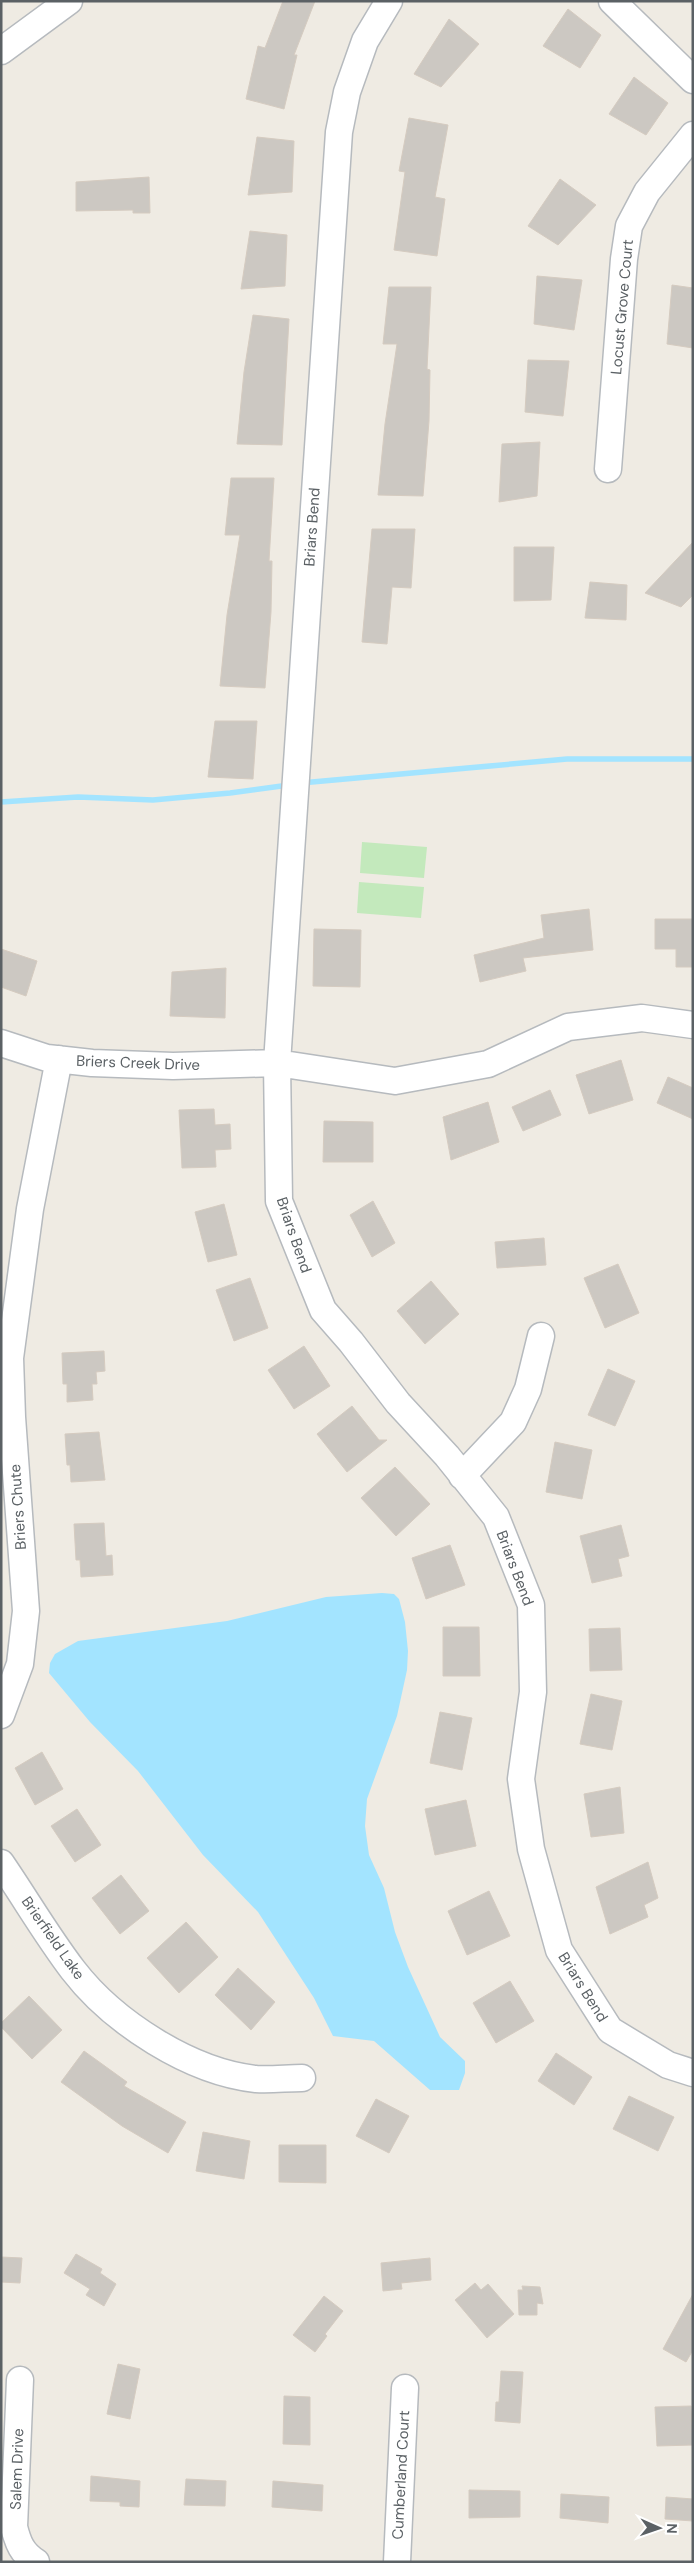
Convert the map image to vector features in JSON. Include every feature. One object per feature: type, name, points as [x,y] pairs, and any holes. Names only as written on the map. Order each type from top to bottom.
[{"type":"street","points":[[1,51],[69,1]]},
{"type":"street","name":"Briars Bend","points":[[389,1],[365,41],[347,92],[340,132],[277,1063],[279,1201],[323,1310],[351,1342],[398,1403],[496,1517],[531,1605],[533,1692],[521,1779],[531,1849],[559,1950],[610,2030],[668,2065],[693,2073]]},
{"type":"street","points":[[612,1],[693,80]]},
{"type":"street","name":"Locust Grove Court","points":[[608,469],[624,259],[629,226],[647,192],[693,135]]},
{"type":"street","points":[[277,1063],[395,1081],[488,1064],[568,1028],[642,1018],[693,1025]]},
{"type":"street","name":"Briers Creek Drive","points":[[1,1043],[59,1060],[173,1066],[277,1063]]},
{"type":"street","name":"Briers Chute","points":[[1,1715],[20,1664],[26,1610],[12,1417],[10,1358],[30,1209],[59,1060]]},
{"type":"street","points":[[462,1476],[513,1422],[528,1389],[541,1336]]},
{"type":"street","name":"Brierfield Lake","points":[[1,1863],[74,1971],[111,2010],[133,2026],[179,2054],[204,2065],[256,2079],[302,2078]]},
{"type":"street","name":"Salem Drive","points":[[20,2380],[14,2527],[17,2542],[25,2560]]},
{"type":"street","name":"Cumberland Court","points":[[397,2562],[405,2388]]},
{"type":"green space","points":[[362,842],[427,847],[424,878],[360,873]]},
{"type":"green space","points":[[359,882],[424,887],[421,918],[357,913]]},
{"type":"water","points":[[382,1593],[394,1594],[399,1599],[405,1622],[408,1651],[407,1670],[397,1716],[367,1799],[365,1826],[369,1855],[384,1888],[395,1932],[408,1967],[440,2037],[465,2061],[465,2073],[459,2090],[430,2090],[374,2041],[333,2036],[314,1998],[258,1912],[203,1855],[138,1771],[90,1722],[49,1673],[50,1663],[55,1654],[78,1641],[227,1621],[326,1597]]},
{"type":"building","points":[[283,1],[315,1],[294,55],[297,55],[284,109],[246,99],[258,46],[265,48]]},
{"type":"building","points":[[568,9],[601,35],[580,68],[543,46]]},
{"type":"building","points":[[449,19],[479,44],[441,87],[414,74]]},
{"type":"building","points":[[634,77],[668,103],[646,135],[609,114]]},
{"type":"building","points":[[409,118],[448,125],[435,197],[445,199],[437,256],[394,250],[405,172],[399,171]]},
{"type":"building","points":[[257,137],[294,141],[292,192],[248,195]]},
{"type":"building","points":[[149,177],[150,213],[133,213],[133,210],[76,211],[76,182]]},
{"type":"building","points":[[560,179],[596,205],[558,245],[528,226]]},
{"type":"building","points":[[250,231],[287,235],[285,286],[241,289]]},
{"type":"building","points":[[537,276],[582,280],[574,330],[534,324]]},
{"type":"building","points":[[672,285],[693,288],[693,348],[667,344]]},
{"type":"building","points":[[389,287],[431,287],[427,369],[430,370],[429,421],[423,496],[378,495],[385,424],[397,344],[383,344]]},
{"type":"building","points":[[253,315],[289,319],[282,445],[237,444],[244,372]]},
{"type":"building","points":[[528,360],[569,361],[563,416],[525,412]]},
{"type":"building","points":[[540,442],[537,496],[499,502],[502,444]]},
{"type":"building","points":[[231,478],[274,478],[269,561],[272,561],[271,612],[265,688],[220,686],[227,615],[240,535],[225,535]]},
{"type":"building","points":[[372,529],[415,529],[411,588],[392,587],[387,644],[362,642]]},
{"type":"building","points":[[693,542],[693,595],[681,607],[645,593]]},
{"type":"building","points":[[514,547],[554,547],[551,600],[514,601]]},
{"type":"building","points":[[590,582],[627,585],[626,620],[585,618]]},
{"type":"building","points":[[215,721],[257,721],[253,779],[208,777]]},
{"type":"building","points":[[589,909],[593,950],[523,958],[526,971],[480,982],[474,955],[544,938],[541,915]]},
{"type":"building","points":[[655,919],[693,919],[693,967],[676,967],[676,949],[655,949]]},
{"type":"building","points":[[314,929],[361,930],[360,987],[313,986]]},
{"type":"building","points":[[1,949],[37,961],[26,996],[1,987]]},
{"type":"building","points":[[226,968],[225,1018],[170,1016],[172,972]]},
{"type":"building","points":[[621,1060],[633,1100],[589,1114],[576,1075]]},
{"type":"building","points":[[668,1077],[693,1088],[693,1119],[657,1103]]},
{"type":"building","points":[[550,1090],[561,1115],[523,1131],[512,1107]]},
{"type":"building","points":[[488,1102],[499,1142],[451,1160],[443,1117]]},
{"type":"building","points":[[214,1109],[215,1125],[230,1124],[231,1149],[215,1150],[216,1167],[182,1168],[179,1110]]},
{"type":"building","points":[[324,1121],[373,1122],[373,1162],[323,1162]]},
{"type":"building","points":[[373,1201],[395,1243],[372,1257],[350,1215]]},
{"type":"building","points":[[224,1204],[237,1255],[208,1262],[195,1212]]},
{"type":"building","points":[[544,1238],[546,1265],[497,1268],[495,1242]]},
{"type":"building","points":[[618,1264],[639,1313],[605,1328],[584,1278]]},
{"type":"building","points":[[250,1278],[268,1328],[234,1341],[216,1290]]},
{"type":"building","points":[[431,1281],[459,1314],[425,1344],[397,1311]]},
{"type":"building","points":[[304,1346],[330,1386],[294,1409],[268,1370]]},
{"type":"building","points":[[104,1351],[105,1371],[96,1372],[97,1384],[92,1384],[93,1400],[67,1402],[67,1384],[63,1384],[62,1353]]},
{"type":"building","points":[[608,1369],[635,1381],[615,1426],[588,1415]]},
{"type":"building","points":[[352,1406],[379,1440],[387,1440],[347,1472],[317,1434]]},
{"type":"building","points":[[99,1432],[105,1480],[71,1482],[70,1465],[67,1465],[65,1434]]},
{"type":"building","points":[[555,1442],[592,1450],[582,1499],[546,1492]]},
{"type":"building","points":[[395,1467],[430,1504],[396,1536],[361,1498]]},
{"type":"building","points":[[104,1523],[106,1556],[112,1555],[113,1575],[81,1577],[80,1560],[76,1560],[74,1524]]},
{"type":"building","points":[[621,1525],[629,1556],[618,1559],[622,1576],[592,1583],[580,1536]]},
{"type":"building","points":[[450,1545],[465,1585],[426,1599],[412,1558]]},
{"type":"building","points":[[443,1627],[479,1627],[480,1676],[443,1676]]},
{"type":"building","points":[[620,1628],[622,1670],[590,1671],[589,1629]]},
{"type":"building","points":[[591,1694],[622,1701],[612,1750],[580,1744]]},
{"type":"building","points":[[440,1712],[472,1718],[462,1770],[430,1763]]},
{"type":"building","points":[[42,1752],[63,1789],[35,1805],[15,1768]]},
{"type":"building","points":[[620,1787],[624,1833],[591,1837],[584,1794]]},
{"type":"building","points":[[466,1800],[476,1846],[435,1855],[425,1809]]},
{"type":"building","points":[[77,1809],[101,1845],[75,1862],[51,1826]]},
{"type":"building","points":[[648,1862],[658,1898],[644,1905],[648,1917],[610,1934],[596,1887]]},
{"type":"building","points":[[121,1875],[149,1911],[120,1934],[92,1898]]},
{"type":"building","points":[[489,1891],[510,1936],[467,1955],[448,1911]]},
{"type":"building","points":[[186,1922],[218,1957],[179,1993],[147,1958]]},
{"type":"building","points":[[238,1968],[275,2002],[251,2030],[215,1995]]},
{"type":"building","points":[[510,1981],[534,2021],[496,2043],[473,2003]]},
{"type":"building","points":[[29,1996],[62,2030],[32,2059],[1,2027],[1,2023]]},
{"type":"building","points":[[84,2051],[127,2082],[124,2086],[186,2122],[168,2153],[122,2126],[61,2082]]},
{"type":"building","points":[[556,2053],[592,2077],[574,2105],[538,2081]]},
{"type":"building","points":[[629,2096],[674,2117],[658,2151],[613,2129]]},
{"type":"building","points":[[376,2099],[409,2116],[389,2153],[356,2136]]},
{"type":"building","points":[[203,2132],[250,2141],[244,2179],[196,2171]]},
{"type":"building","points":[[279,2145],[326,2145],[326,2183],[279,2182]]},
{"type":"building","points":[[76,2254],[102,2269],[100,2273],[116,2284],[104,2306],[86,2295],[90,2289],[64,2273]]},
{"type":"building","points":[[1,2257],[22,2258],[20,2283],[1,2282]]},
{"type":"building","points":[[430,2258],[431,2280],[401,2283],[402,2289],[383,2291],[381,2263]]},
{"type":"building","points":[[475,2283],[481,2290],[488,2284],[514,2314],[487,2338],[455,2300]]},
{"type":"building","points":[[522,2286],[540,2287],[543,2304],[537,2303],[537,2315],[519,2315],[518,2290],[523,2290]]},
{"type":"building","points":[[693,2294],[693,2350],[686,2362],[663,2349]]},
{"type":"building","points":[[324,2296],[343,2311],[325,2334],[327,2336],[315,2352],[293,2335]]},
{"type":"building","points":[[118,2364],[140,2369],[130,2419],[107,2414]]},
{"type":"building","points":[[501,2371],[523,2372],[520,2423],[495,2421],[496,2402],[499,2402]]},
{"type":"building","points":[[284,2396],[310,2397],[310,2445],[283,2444]]},
{"type":"building","points":[[691,2406],[693,2445],[657,2446],[655,2407]]},
{"type":"building","points":[[91,2476],[140,2481],[139,2507],[120,2506],[120,2502],[90,2501]]},
{"type":"building","points":[[186,2479],[226,2481],[225,2506],[184,2505]]},
{"type":"building","points":[[273,2481],[323,2485],[322,2511],[272,2507]]},
{"type":"building","points":[[469,2490],[520,2491],[520,2517],[469,2518]]},
{"type":"building","points":[[561,2494],[609,2497],[608,2523],[560,2518]]},
{"type":"building","points":[[666,2497],[693,2499],[693,2521],[665,2519]]},
{"type":"waterway","points":[[301,783],[567,759],[693,759]]},
{"type":"waterway","points":[[1,802],[78,797],[153,800],[289,785]]}]
